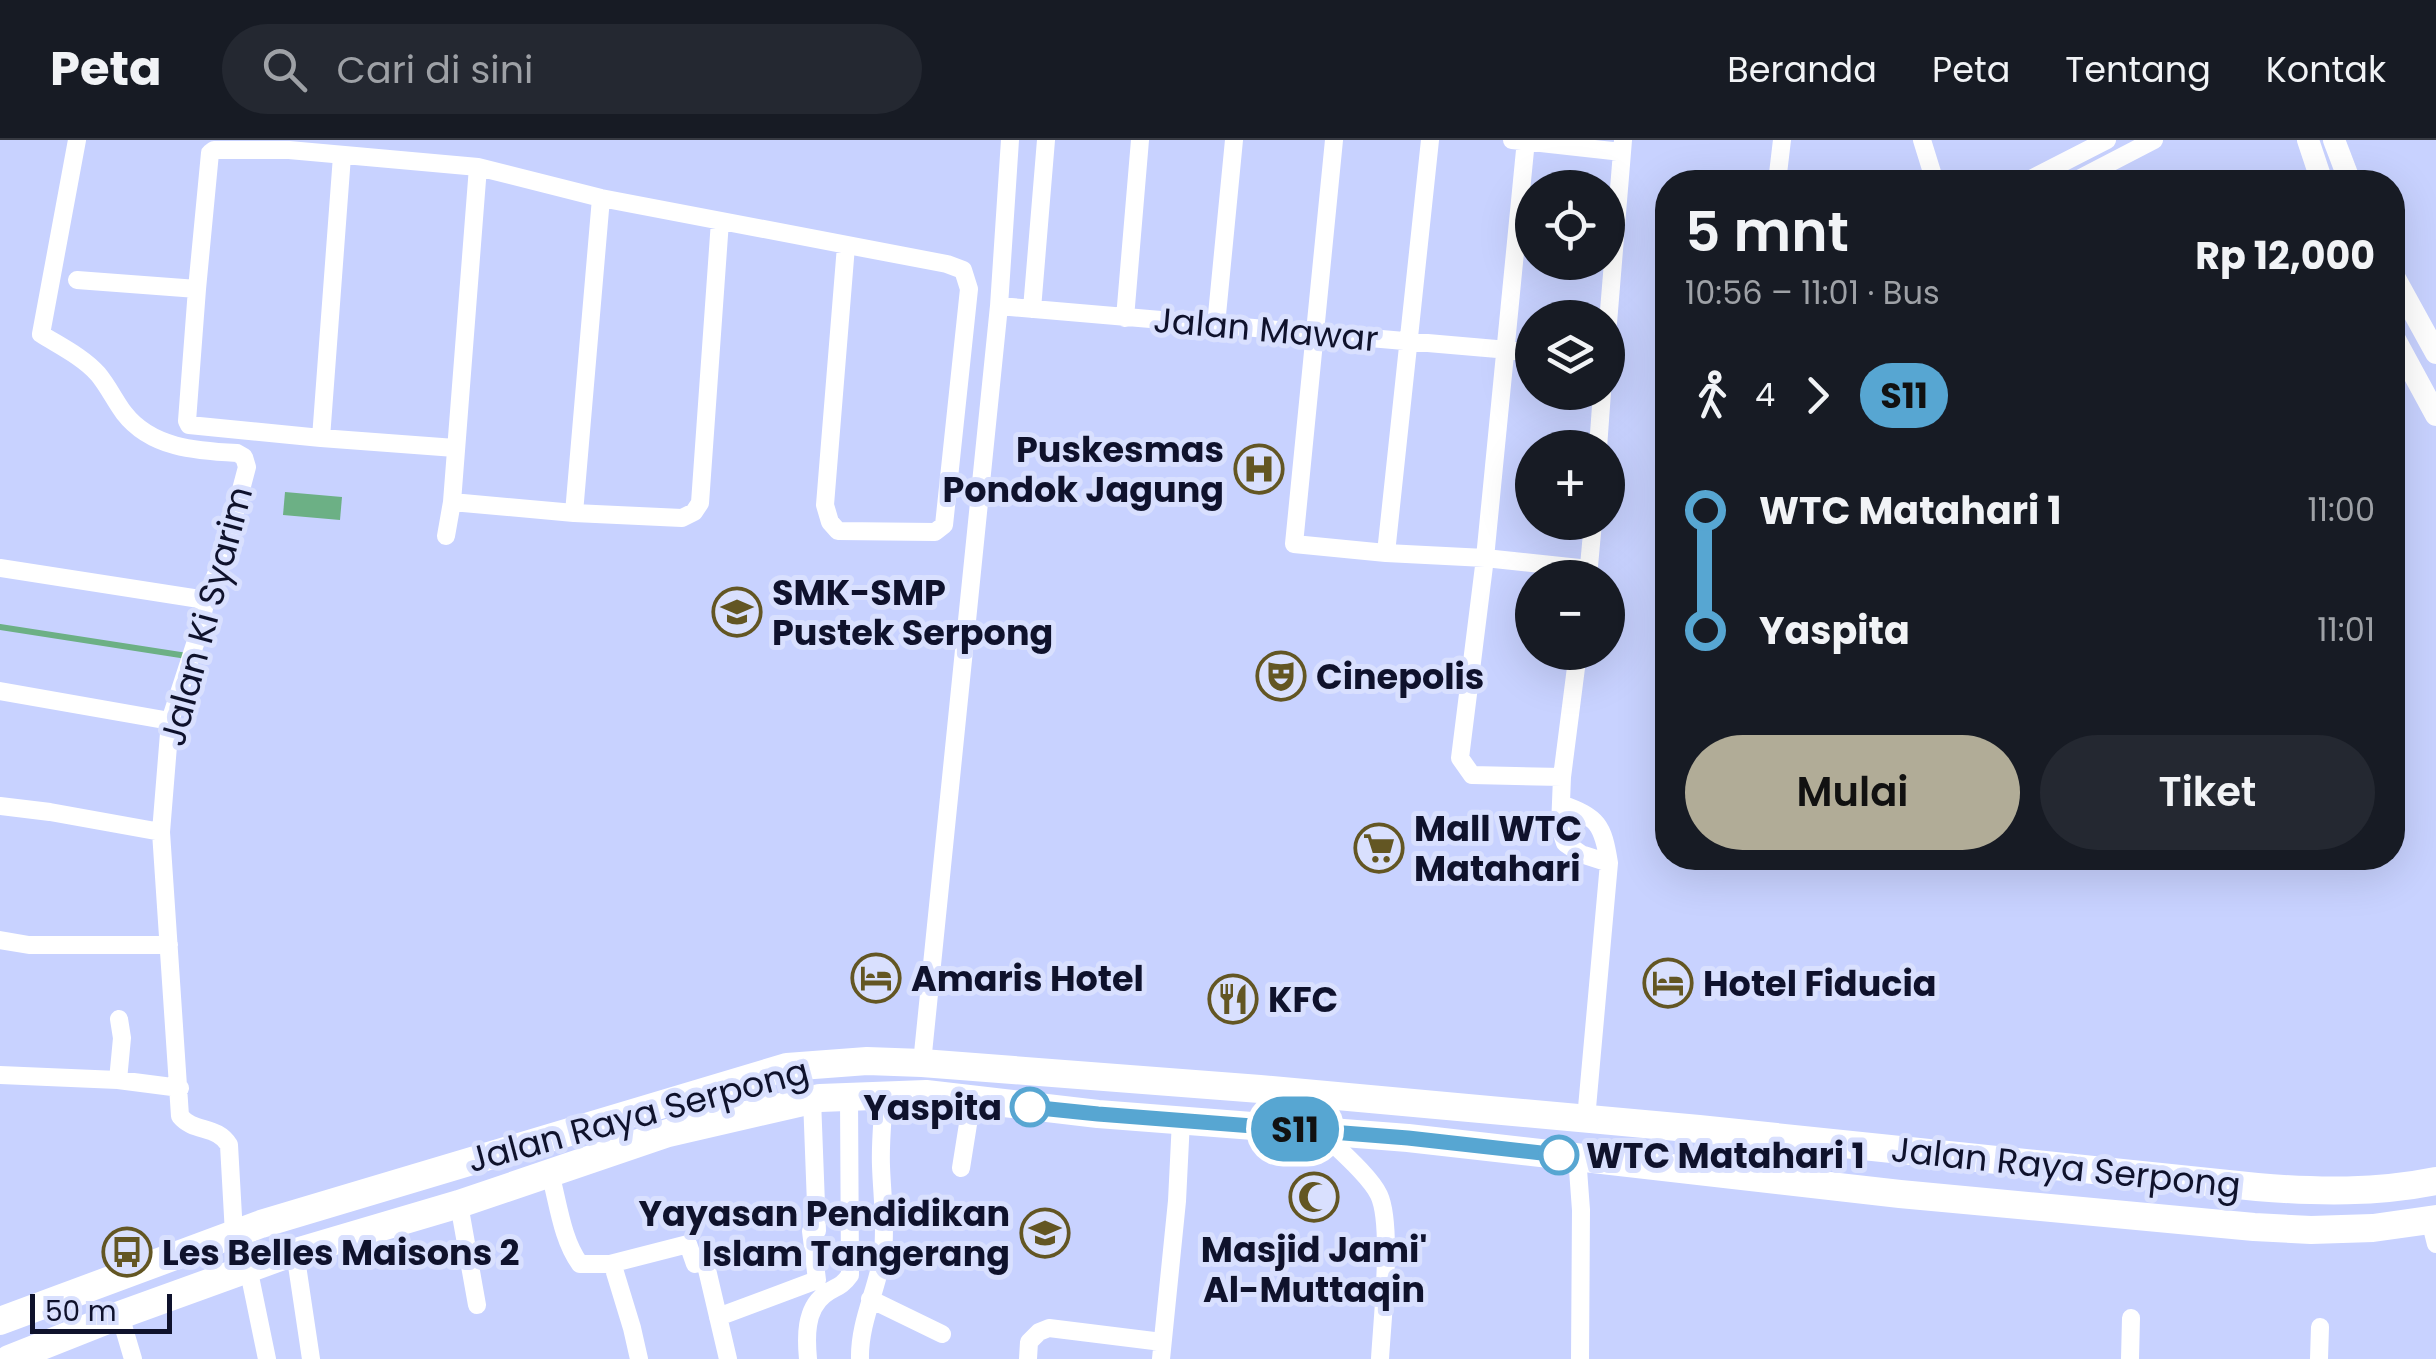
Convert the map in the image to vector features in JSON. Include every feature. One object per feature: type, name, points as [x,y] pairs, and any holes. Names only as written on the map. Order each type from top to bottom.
[{"type":"main road","name":"Jalan Raya Serpong","points":[[0,1321],[234,1234],[354,1196],[787,1067],[867,1060],[1260,1089],[1967,1155],[2257,1187],[2370,1190],[2436,1181]]},
{"type":"main road","points":[[1060,1110],[1064,1075]]},
{"type":"main road","name":"Jalan Raya Serpong","points":[[9,1359],[248,1268],[459,1204],[668,1133],[812,1099],[849,1096],[926,1094],[1060,1110],[1408,1138],[1900,1194],[2292,1229],[2434,1228]]},
{"type":"main road","points":[[1962,1198],[1967,1155]]},
{"type":"main road","points":[[354,1196],[362,1232]]},
{"type":"street","name":"Jalan Ki Syarim","points":[[77,140],[41,334],[96,372],[127,417],[147,434],[171,446],[237,453],[244,457],[248,467],[170,721],[161,832],[182,1119],[225,1138],[234,1234]]},
{"type":"street","points":[[922,1063],[999,306],[1010,140]]},
{"type":"street","points":[[1032,309],[1046,140]]},
{"type":"street","points":[[1124,318],[1140,140]]},
{"type":"street","points":[[1216,325],[1234,140]]},
{"type":"street","points":[[1334,140],[1294,544],[1515,562]]},
{"type":"street","points":[[1386,553],[1430,140]]},
{"type":"street","points":[[1562,778],[1472,775],[1460,758],[1505,350],[1521,140],[1622,146],[1610,300]]},
{"type":"street","points":[[1778,170],[1782,140]]},
{"type":"street","points":[[1922,140],[1931,170]]},
{"type":"street","points":[[2049,170],[2107,140]]},
{"type":"street","points":[[2096,170],[2154,140]]},
{"type":"street","points":[[2308,140],[2318,170]]},
{"type":"street","points":[[2334,140],[2345,170]]},
{"type":"street","points":[[455,448],[189,425],[210,153],[289,145],[342,156],[478,167],[601,198],[947,264],[963,270],[970,289],[944,525],[935,532],[838,530],[830,522],[825,505],[846,246]]},
{"type":"street","points":[[320,438],[342,156]]},
{"type":"street","points":[[446,536],[452,502],[478,167]]},
{"type":"street","points":[[574,513],[601,198]]},
{"type":"street","points":[[452,502],[682,518],[694,512],[700,503],[720,222]]},
{"type":"street","points":[[77,280],[197,289]]},
{"type":"street","points":[[2405,297],[2436,353]]},
{"type":"street","name":"Jalan Mawar","points":[[999,306],[1515,351]]},
{"type":"street","points":[[2405,358],[2436,415]]},
{"type":"street","points":[[0,568],[206,600]]},
{"type":"street","points":[[1576,670],[1560,828],[1564,843],[1581,854],[1609,863]]},
{"type":"street","points":[[0,691],[170,721]]},
{"type":"street","points":[[1561,804],[1584,812],[1596,823],[1605,838],[1609,863],[1586,1119]]},
{"type":"street","points":[[0,806],[161,832]]},
{"type":"street","points":[[0,940],[30,945],[169,945]]},
{"type":"street","points":[[118,1080],[122,1038],[119,1020]]},
{"type":"street","points":[[0,1074],[118,1080],[180,1088]]},
{"type":"street","points":[[860,1359],[884,1235],[884,1095]]},
{"type":"street","points":[[808,1359],[806,1338],[810,1318],[824,1294],[838,1289],[850,1274],[849,1096]]},
{"type":"street","points":[[718,1316],[816,1280],[811,1232],[817,1230],[812,1099]]},
{"type":"street","points":[[961,1168],[972,1099]]},
{"type":"street","points":[[1028,1359],[1029,1342],[1049,1328],[1162,1350],[1178,1202],[1180,1120]]},
{"type":"street","points":[[1321,1132],[1380,1196],[1386,1220],[1380,1359]]},
{"type":"street","points":[[1577,1156],[1581,1210],[1580,1359]]},
{"type":"street","points":[[550,1173],[567,1237],[580,1264],[610,1264],[688,1244],[696,1264],[705,1261],[728,1359]]},
{"type":"street","points":[[459,1204],[477,1305]]},
{"type":"street","points":[[289,1254],[299,1359]]},
{"type":"street","points":[[289,1254],[311,1359]]},
{"type":"street","points":[[610,1264],[620,1285],[639,1359]]},
{"type":"street","points":[[248,1268],[267,1359]]},
{"type":"street","points":[[870,1299],[942,1334]]},
{"type":"street","points":[[120,1315],[133,1359]]},
{"type":"street","points":[[2130,1359],[2132,1318]]},
{"type":"street","points":[[2319,1359],[2320,1328]]},
{"type":"shaded area","points":[[285,492],[342,497],[340,520],[283,515]]},
{"type":"waterway","points":[[0,627],[187,656]]},
{"type":"bus line","name":"S11","points":[[1030,1107],[1408,1138],[1559,1155]]},
{"type":"place","name":"Puskesmas Pondok Jagung","points":[[1259,469]]},
{"type":"place","name":"SMK-SMP Pustek Serpong","points":[[737,612]]},
{"type":"place","name":"Cinepolis","points":[[1281,676]]},
{"type":"place","name":"Mall WTC Matahari","points":[[1379,848]]},
{"type":"place","name":"Amaris Hotel","points":[[876,978]]},
{"type":"place","name":"Hotel Fiducia","points":[[1668,983]]},
{"type":"place","name":"KFC","points":[[1233,999]]},
{"type":"place","name":"Yaspita","points":[[1030,1107]]},
{"type":"place","name":"WTC Matahari 1","points":[[1559,1155]]},
{"type":"place","name":"Masjid Jami' Al-Muttaqin","points":[[1314,1197]]},
{"type":"place","name":"Yayasan Pendidikan Islam Tangerang","points":[[1045,1233]]},
{"type":"place","name":"Les Belles Maisons 2","points":[[127,1252]]}]
